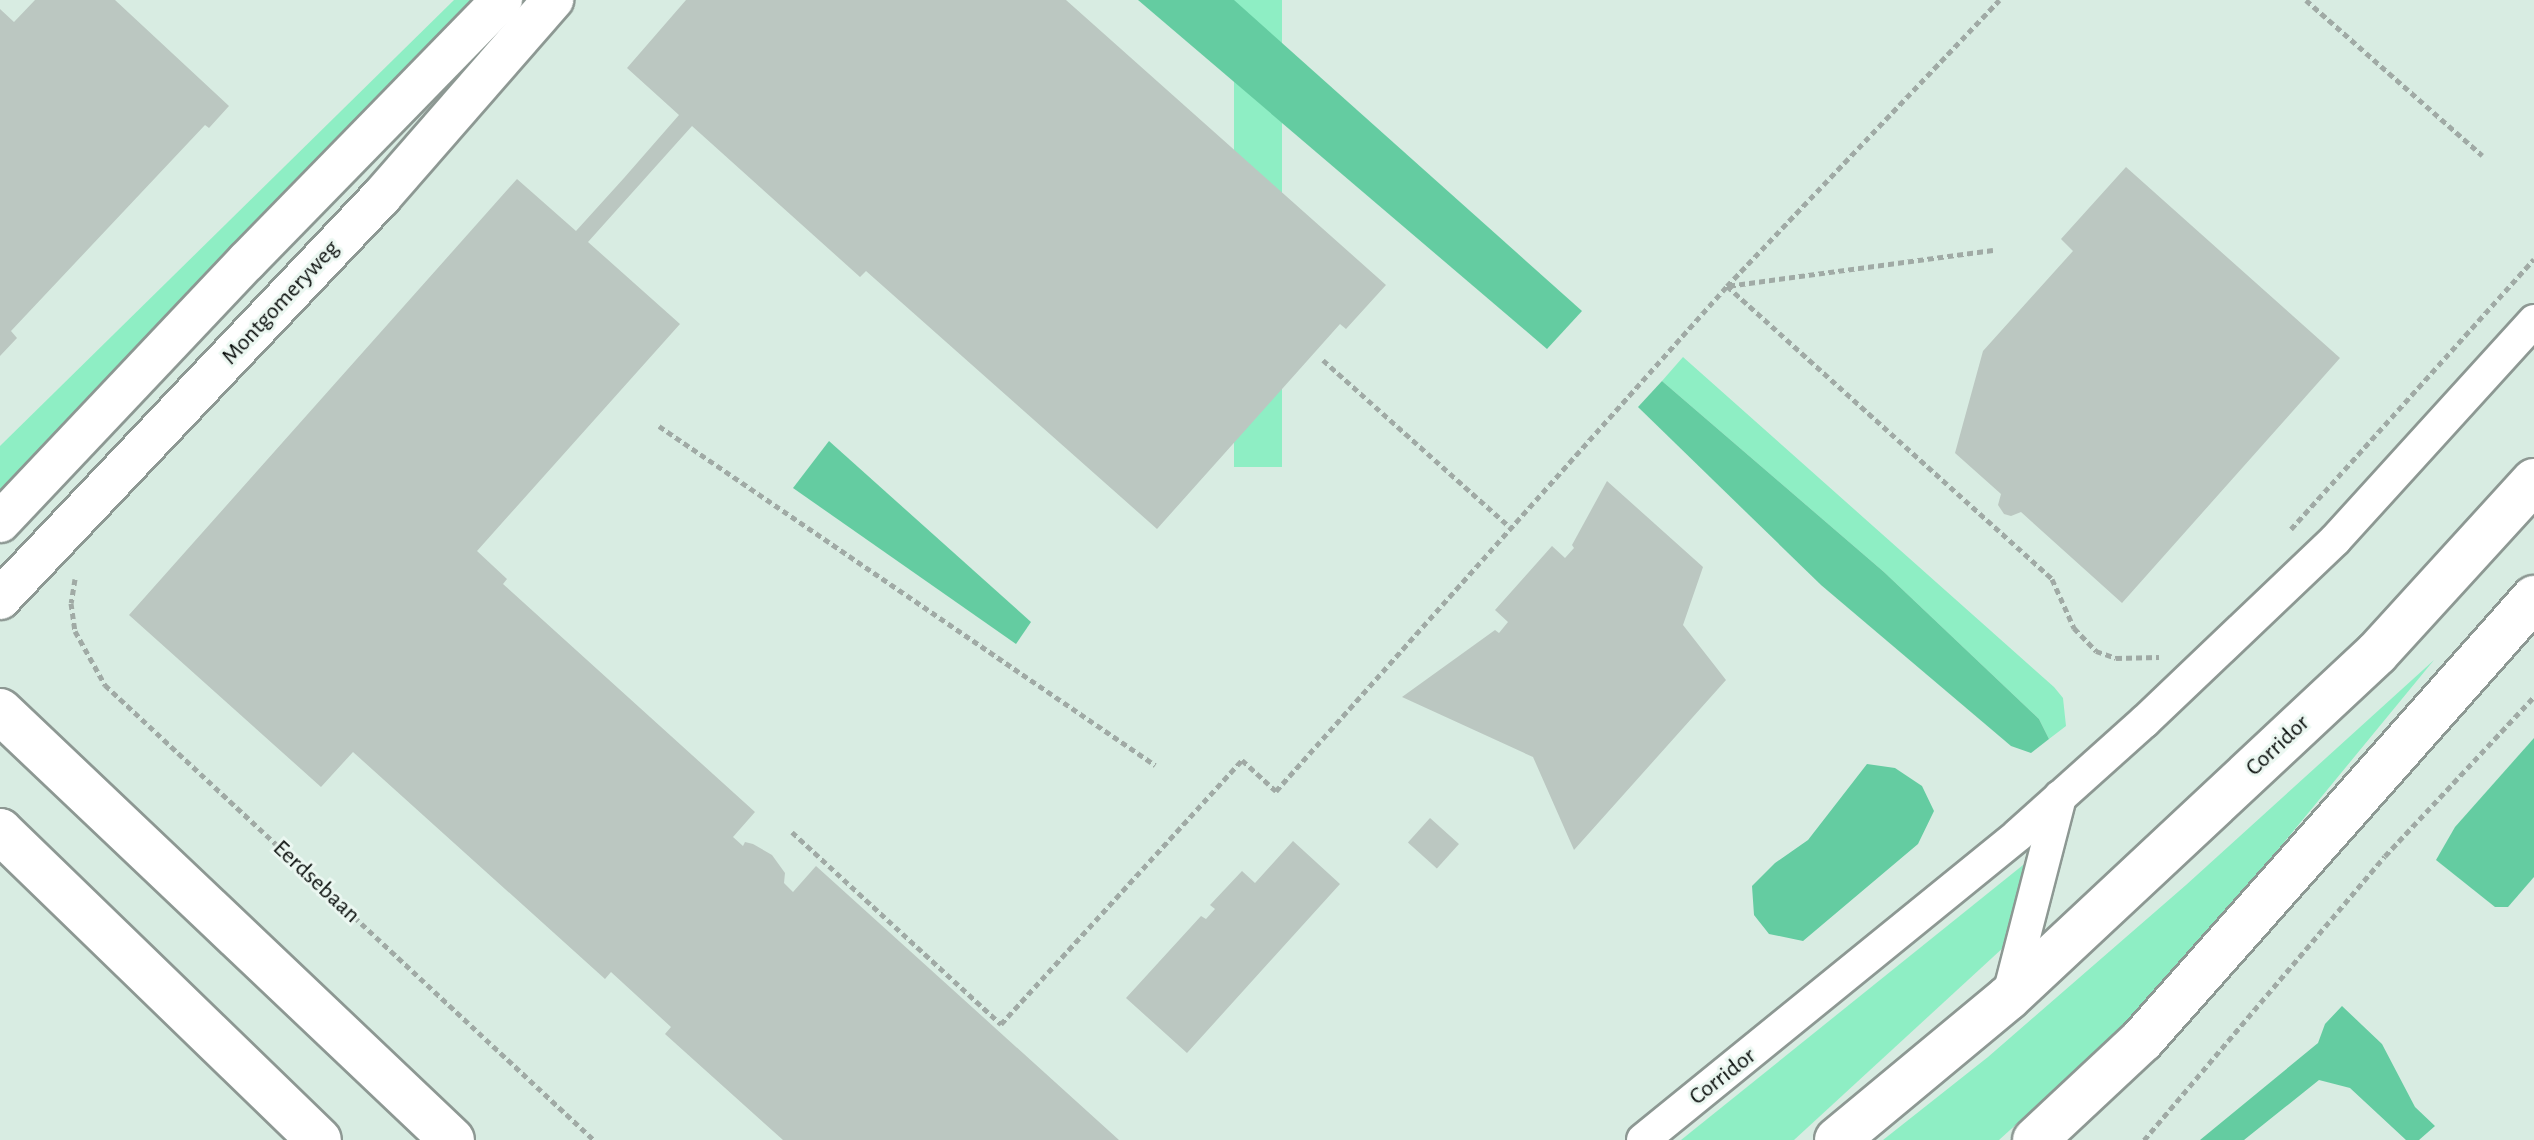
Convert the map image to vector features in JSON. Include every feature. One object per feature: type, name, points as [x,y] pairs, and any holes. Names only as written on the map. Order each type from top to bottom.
[{"type":"main road","name":"Corridor","points":[[1837,1140],[2008,998],[2377,653],[2534,481]]},
{"type":"main road","points":[[2035,1140],[2142,1040],[2534,598]]},
{"type":"main road","points":[[0,711],[452,1140]]},
{"type":"main road","points":[[0,831],[319,1140]]},
{"type":"street","points":[[0,522],[247,261],[502,0]]},
{"type":"street","name":"Montgomeryweg","points":[[0,599],[381,197],[553,0]]},
{"type":"street","name":"Corridor","points":[[1643,1140],[1788,1025],[2060,797],[2335,540],[2534,321]]},
{"type":"street","points":[[2008,998],[2060,797]]},
{"type":"path","points":[[792,832],[1001,1024],[1242,760],[1276,791],[1727,286],[1999,0]]},
{"type":"path","points":[[2306,0],[2482,155]]},
{"type":"path","points":[[1727,286],[1993,250]]},
{"type":"path","points":[[2280,541],[2534,259]]},
{"type":"path","points":[[1727,286],[2052,579],[2074,628],[2096,651],[2116,658],[2153,659],[2163,655]]},
{"type":"path","points":[[1323,360],[1511,528]]},
{"type":"path","points":[[659,426],[1155,765]]},
{"type":"path","name":"Eerdsebaan","points":[[71,603],[75,631],[105,685],[594,1140]]},
{"type":"path","points":[[2144,1140],[2385,856],[2534,697]]},
{"type":"shaded area","points":[[0,0],[2534,0],[2534,1140],[0,1140]]},
{"type":"shaded area","points":[[454,0],[479,0],[0,492],[0,446]]},
{"type":"shaded area","points":[[1138,0],[1234,0],[1582,311],[1547,349]]},
{"type":"shaded area","points":[[1234,0],[1282,0],[1282,467],[1234,467]]},
{"type":"shaded area","points":[[1683,357],[2054,687],[2063,698],[2066,726],[2049,739],[2039,719],[1884,572],[1662,381]]},
{"type":"shaded area","points":[[1662,381],[1884,572],[2039,719],[2049,739],[2031,753],[2011,746],[1821,585],[1638,407]]},
{"type":"shaded area","points":[[829,441],[1031,622],[1016,644],[793,488]]},
{"type":"shaded area","points":[[2434,660],[2221,919],[2122,1028],[1999,1140],[1883,1140],[1988,1057],[2186,885]]},
{"type":"shaded area","points":[[2534,738],[2534,877],[2508,907],[2495,907],[2436,860],[2455,827]]},
{"type":"shaded area","points":[[1867,764],[1895,768],[1922,786],[1934,811],[1918,844],[1803,941],[1769,934],[1754,915],[1752,886],[1775,863],[1808,840]]},
{"type":"shaded area","points":[[2028,861],[2005,946],[1794,1140],[1681,1140]]},
{"type":"shaded area","points":[[2342,1006],[2382,1044],[2415,1107],[2435,1126],[2419,1140],[2406,1140],[2350,1088],[2319,1080],[2244,1140],[2200,1140],[2318,1043],[2325,1024]]},
{"type":"building","points":[[35,0],[115,0],[229,106],[209,128],[205,125],[11,331],[17,338],[0,356],[0,9],[14,22]]},
{"type":"building","points":[[686,0],[1066,0],[1386,285],[1346,329],[1340,324],[1157,529],[866,271],[860,277],[692,126],[588,242],[680,324],[477,551],[507,579],[503,584],[755,812],[733,837],[743,846],[745,842],[753,844],[772,855],[785,873],[784,883],[793,892],[816,866],[1119,1140],[783,1140],[665,1034],[671,1027],[611,972],[605,979],[353,752],[321,787],[129,615],[517,179],[576,231],[679,115],[627,68]]},
{"type":"building","points":[[2126,167],[2340,358],[2122,603],[2021,512],[2011,516],[2004,514],[1998,505],[2001,494],[1955,453],[1983,351],[2073,251],[2061,239]]},
{"type":"building","points":[[1607,481],[1703,567],[1683,625],[1726,680],[1574,850],[1533,757],[1402,697],[1495,630],[1499,633],[1508,622],[1495,610],[1552,546],[1565,558],[1574,548],[1572,545]]},
{"type":"building","points":[[1430,818],[1459,844],[1437,869],[1408,843]]},
{"type":"building","points":[[1293,841],[1340,884],[1187,1053],[1126,998],[1201,916],[1206,919],[1215,909],[1210,905],[1242,871],[1255,883]]}]
